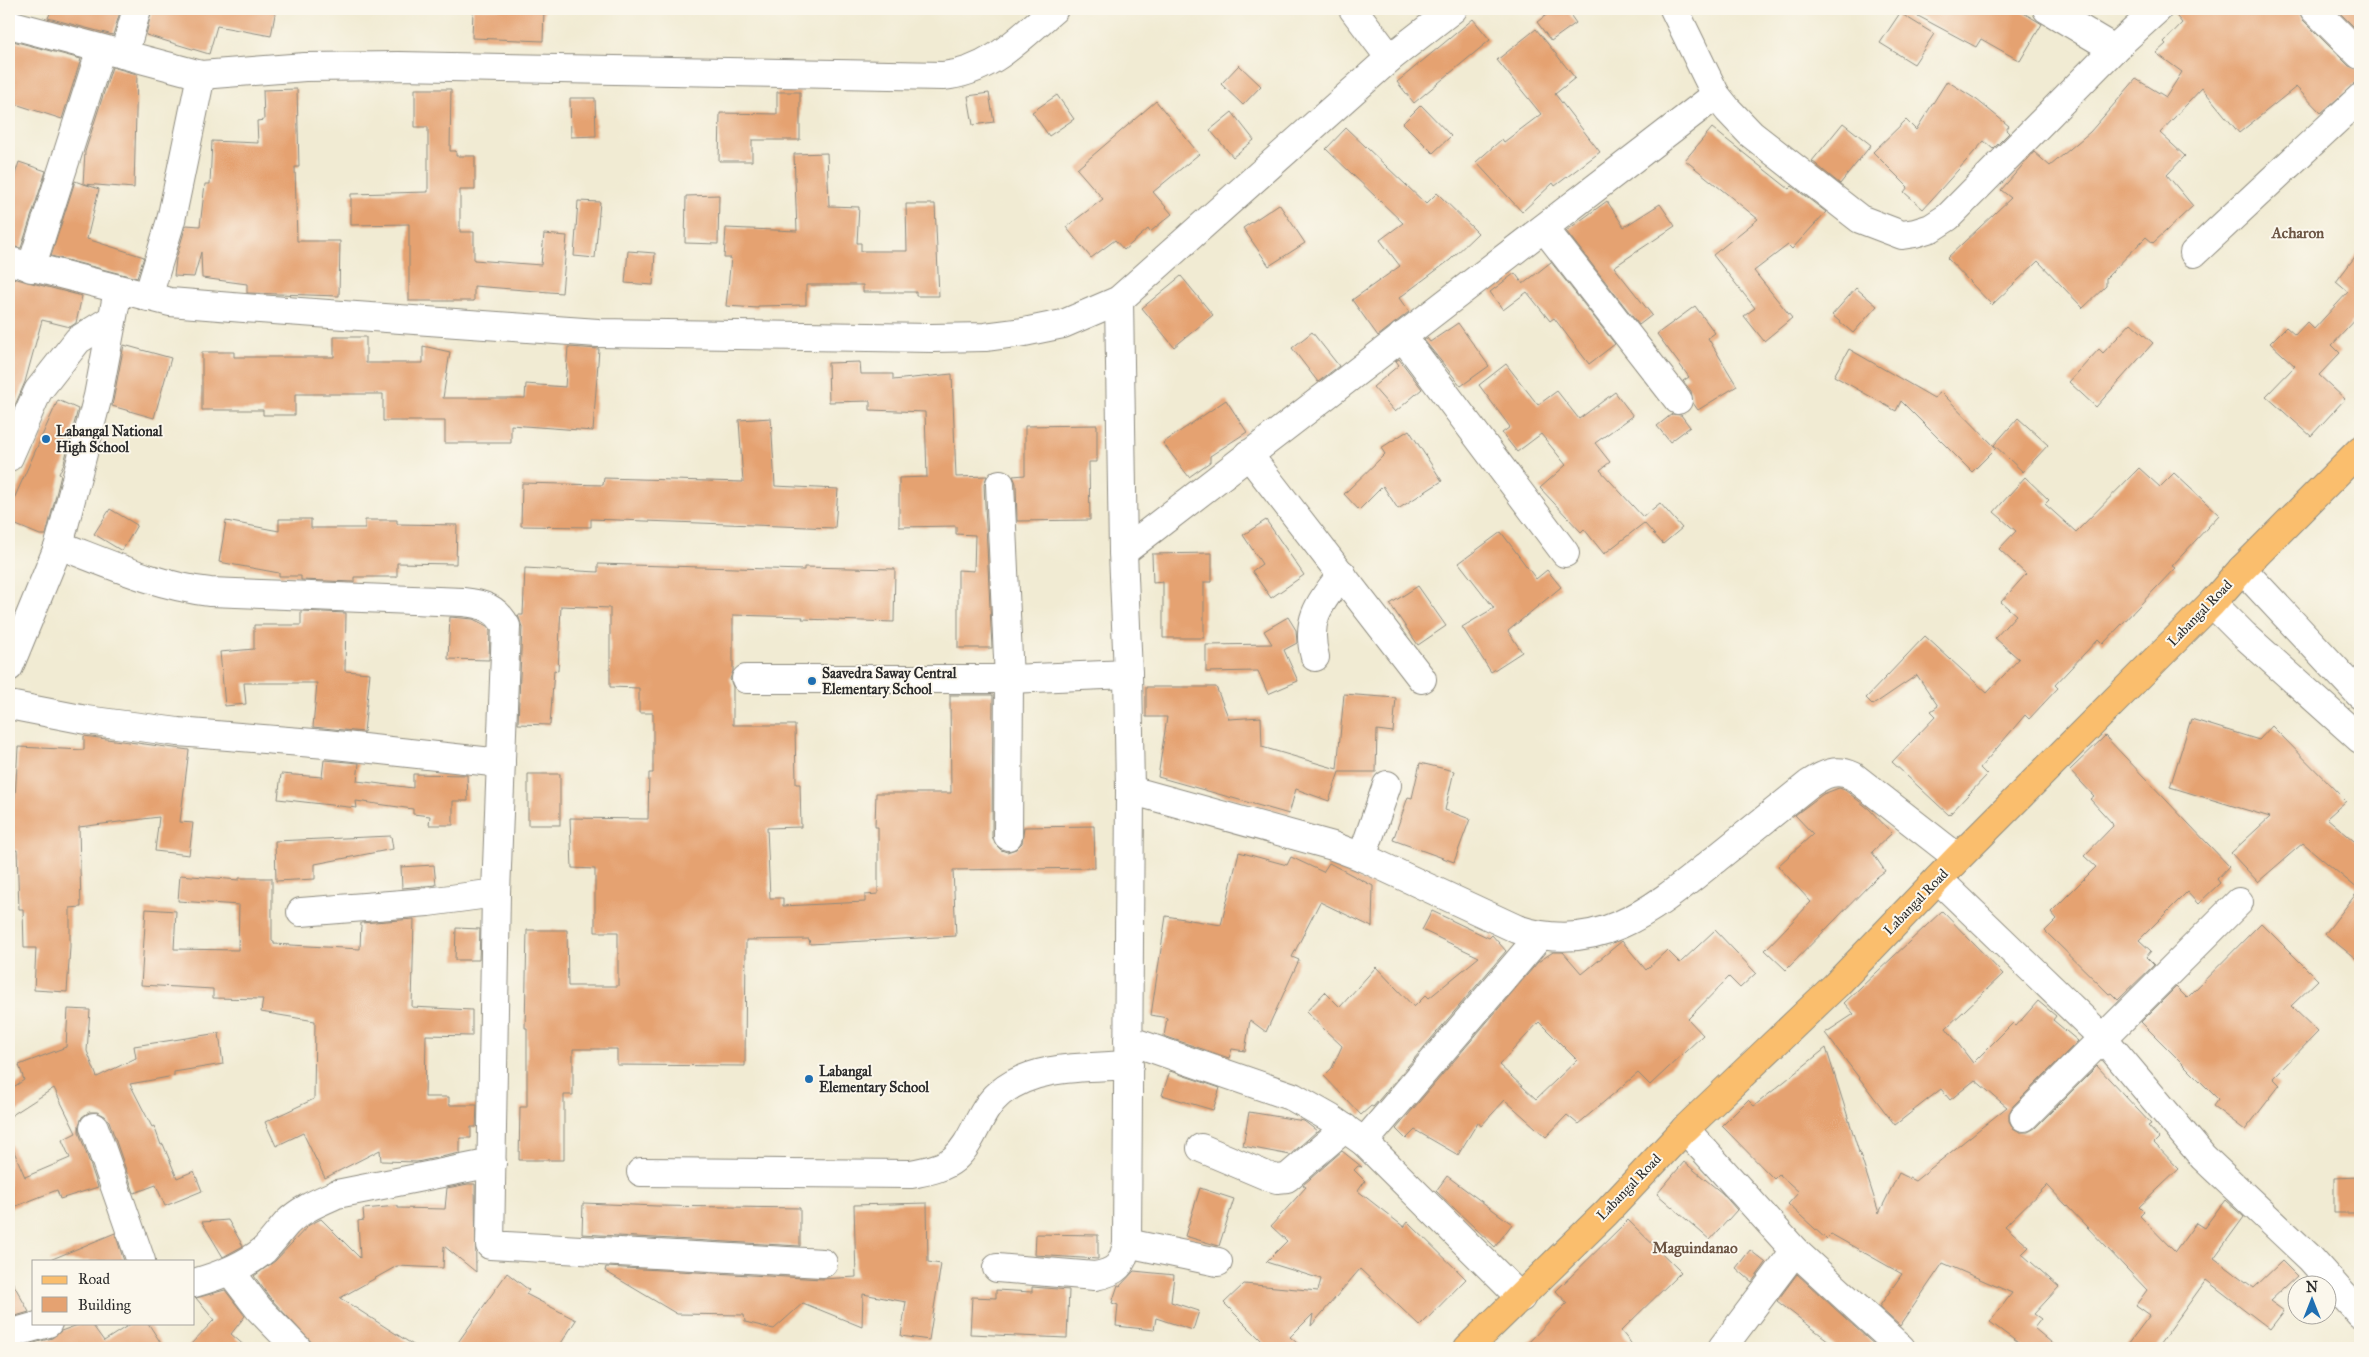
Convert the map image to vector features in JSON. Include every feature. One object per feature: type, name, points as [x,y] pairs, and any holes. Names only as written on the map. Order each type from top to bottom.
[{"type":"main road","name":"Labangal Road","points":[[1468,1348],[1521,1298],[1685,1129],[1836,985],[1958,858],[2212,603],[2242,569],[2360,450]]},
{"type":"street","points":[[137,9],[113,52],[20,264],[170,302],[598,333],[932,338],[985,337],[1024,332],[1063,324],[1119,300],[1390,58],[1453,9]]},
{"type":"street","points":[[14,19],[113,52],[201,75],[305,67],[399,66],[943,76],[958,75],[988,64],[1005,52],[1054,9]]},
{"type":"street","points":[[1353,9],[1390,58]]},
{"type":"street","points":[[1674,9],[1716,95],[1751,134],[1860,219],[1902,235],[1931,228],[1948,217],[2114,49],[2158,9]]},
{"type":"street","points":[[2046,9],[2114,49]]},
{"type":"street","points":[[2314,9],[2360,55]]},
{"type":"street","points":[[148,297],[171,220],[201,75]]},
{"type":"street","points":[[1123,552],[1716,95]]},
{"type":"street","points":[[2194,253],[2360,98]]},
{"type":"street","points":[[1544,228],[1678,400]]},
{"type":"street","points":[[9,667],[59,545],[98,396],[118,290]]},
{"type":"street","points":[[997,1268],[1095,1276],[1108,1274],[1119,1267],[1125,1255],[1127,1243],[1130,790],[1123,552],[1119,300]]},
{"type":"street","points":[[9,457],[38,391],[78,340],[112,319]]},
{"type":"street","points":[[1402,336],[1565,553]]},
{"type":"street","points":[[1248,454],[1422,679]]},
{"type":"street","points":[[1000,484],[1009,680],[1008,836]]},
{"type":"street","points":[[59,545],[156,582],[182,589],[210,592],[439,600],[479,604],[491,608],[500,615],[506,626],[496,893],[490,1245],[823,1263]]},
{"type":"street","points":[[2242,569],[2360,695]]},
{"type":"street","points":[[1315,657],[1310,639],[1313,619],[1320,604],[1342,574]]},
{"type":"street","points":[[2212,603],[2244,635],[2360,739]]},
{"type":"street","points":[[746,679],[1009,680],[1128,674]]},
{"type":"street","points":[[9,705],[86,720],[178,732],[326,744],[501,762]]},
{"type":"street","points":[[1130,790],[1333,846],[1362,857],[1517,929],[1539,937],[1584,936],[1613,928],[1640,916],[1670,896],[1809,784],[1828,773],[1837,771],[1853,776],[1958,858]]},
{"type":"street","points":[[1362,857],[1387,785]]},
{"type":"street","points":[[1938,879],[2102,1038],[2204,1157],[2310,1258],[2360,1314]]},
{"type":"street","points":[[301,912],[428,902],[496,893]]},
{"type":"street","points":[[2024,1117],[2239,902]]},
{"type":"street","points":[[1201,1148],[1267,1176],[1277,1179],[1287,1178],[1354,1135],[1539,937]]},
{"type":"street","points":[[642,1172],[911,1174],[924,1172],[954,1159],[966,1146],[987,1106],[1000,1093],[1017,1082],[1036,1074],[1129,1053],[1293,1097],[1354,1135],[1521,1298]]},
{"type":"street","points":[[94,1127],[141,1260]]},
{"type":"street","points":[[1685,1129],[1795,1251],[1901,1348]]},
{"type":"street","points":[[195,1283],[230,1271],[264,1249],[298,1213],[314,1203],[337,1194],[492,1163]]},
{"type":"street","points":[[1127,1243],[1218,1262]]},
{"type":"street","points":[[1722,1348],[1795,1251]]},
{"type":"street","points":[[230,1271],[258,1309],[286,1340],[297,1348]]},
{"type":"street","points":[[9,1334],[44,1324]]},
{"type":"building","points":[[52,9],[121,9],[113,35],[48,18]]},
{"type":"building","points":[[152,9],[276,9],[271,36],[217,26],[209,54],[146,35]]},
{"type":"building","points":[[473,9],[544,9],[543,41],[472,38]]},
{"type":"building","points":[[1554,9],[1566,9],[1576,23],[1551,41],[1537,22]]},
{"type":"building","points":[[1905,9],[2017,9],[2042,24],[2020,61],[1981,39],[1976,47]]},
{"type":"building","points":[[2173,9],[2299,9],[2303,20],[2349,66],[2360,70],[2360,79],[2321,113],[2296,87],[2239,133],[2202,88],[2160,133],[2185,156],[2167,175],[2193,206],[2153,243],[2146,237],[2106,278],[2106,286],[2083,308],[2038,261],[1992,305],[1947,258],[2011,198],[2001,190],[2034,152],[2050,166],[2090,132],[2136,79],[2166,97],[2182,72],[2156,53],[2166,44],[2164,42],[2182,23],[2173,12]]},
{"type":"building","points":[[2336,9],[2360,9],[2360,33]]},
{"type":"building","points":[[1900,13],[1934,34],[1914,64],[1880,43]]},
{"type":"building","points":[[1473,19],[1490,40],[1414,103],[1397,82]]},
{"type":"building","points":[[1536,29],[1575,78],[1555,94],[1600,152],[1555,186],[1553,183],[1522,212],[1476,162],[1502,139],[1504,142],[1541,114],[1497,60]]},
{"type":"building","points":[[9,40],[81,59],[62,119],[9,102]]},
{"type":"building","points":[[1239,65],[1261,86],[1243,105],[1221,84]]},
{"type":"building","points":[[112,67],[137,74],[134,188],[84,184],[99,189],[87,239],[144,257],[137,278],[51,256],[75,181],[83,184],[85,152]]},
{"type":"building","points":[[1947,81],[1977,100],[2009,126],[2006,130],[2009,133],[1993,149],[1984,141],[1923,209],[1904,192],[1908,187],[1873,152],[1906,120],[1916,130]]},
{"type":"building","points":[[297,89],[299,167],[295,167],[297,241],[340,241],[339,296],[247,293],[247,284],[202,278],[201,252],[194,277],[174,276],[176,259],[186,225],[200,226],[205,184],[210,184],[212,141],[258,143],[257,121],[264,120],[263,90]]},
{"type":"building","points":[[415,89],[451,89],[450,151],[456,151],[456,156],[475,156],[475,190],[460,190],[460,232],[474,232],[474,260],[541,265],[544,234],[567,236],[562,293],[474,286],[474,301],[409,301],[409,224],[351,225],[351,194],[428,192],[428,127],[415,127]]},
{"type":"building","points":[[777,92],[800,92],[800,140],[752,140],[752,161],[719,161],[720,113],[777,114]]},
{"type":"building","points":[[989,93],[994,122],[973,125],[968,96]]},
{"type":"building","points":[[1057,95],[1074,119],[1049,136],[1032,112]]},
{"type":"building","points":[[570,98],[595,98],[596,136],[571,137]]},
{"type":"building","points":[[1156,101],[1199,154],[1153,192],[1172,214],[1150,232],[1148,229],[1124,250],[1115,240],[1091,258],[1066,227],[1103,199],[1077,169]]},
{"type":"building","points":[[1421,105],[1451,136],[1433,153],[1403,123]]},
{"type":"building","points":[[1232,112],[1254,140],[1233,157],[1210,130]]},
{"type":"building","points":[[1843,123],[1871,145],[1840,184],[1812,161]]},
{"type":"building","points":[[1346,128],[1426,204],[1437,193],[1478,233],[1450,260],[1399,298],[1409,312],[1378,336],[1352,300],[1400,266],[1380,240],[1403,223],[1326,149]]},
{"type":"building","points":[[1712,128],[1789,189],[1792,186],[1826,212],[1792,249],[1788,245],[1754,271],[1792,318],[1764,341],[1744,316],[1755,308],[1713,255],[1758,219],[1685,160]]},
{"type":"building","points":[[827,153],[829,206],[859,207],[857,243],[861,243],[861,251],[907,251],[906,204],[935,204],[939,296],[916,296],[916,292],[863,292],[863,285],[806,285],[806,305],[758,306],[758,308],[726,306],[731,258],[724,258],[726,228],[797,231],[794,154]]},
{"type":"building","points":[[19,162],[46,171],[21,248],[9,246],[9,193]]},
{"type":"building","points":[[719,195],[718,244],[685,243],[686,196]]},
{"type":"building","points":[[578,201],[600,202],[595,258],[574,256]]},
{"type":"building","points":[[1607,201],[1624,227],[1660,204],[1675,226],[1614,267],[1652,315],[1639,325],[1566,231]]},
{"type":"building","points":[[1279,204],[1305,243],[1269,266],[1243,228]]},
{"type":"building","points":[[2360,250],[2360,315],[2332,345],[2340,353],[2319,375],[2345,399],[2311,436],[2266,396],[2295,366],[2270,343],[2286,327],[2295,335],[2307,322],[2314,329],[2348,292],[2336,282]]},
{"type":"building","points":[[628,251],[655,253],[653,285],[625,283]]},
{"type":"building","points":[[1551,262],[1615,344],[1589,364],[1554,318],[1550,321],[1527,292],[1503,310],[1490,292],[1515,273],[1523,284]]},
{"type":"building","points":[[1181,276],[1213,315],[1174,347],[1142,308]]},
{"type":"building","points":[[9,277],[82,296],[76,323],[70,327],[42,320],[25,382],[10,417]]},
{"type":"building","points":[[1856,288],[1877,306],[1853,333],[1832,315]]},
{"type":"building","points":[[1695,306],[1715,333],[1708,338],[1737,386],[1698,410],[1693,403],[1691,391],[1683,381],[1689,377],[1657,334]]},
{"type":"building","points":[[1458,323],[1489,366],[1461,386],[1424,340],[1427,338],[1430,342]]},
{"type":"building","points":[[2131,323],[2153,343],[2096,407],[2069,382],[2099,349],[2103,353]]},
{"type":"building","points":[[1312,332],[1339,366],[1318,382],[1292,348]]},
{"type":"building","points":[[334,337],[366,337],[366,363],[423,363],[423,346],[450,352],[443,398],[525,398],[526,384],[565,387],[568,347],[599,349],[593,431],[511,425],[511,443],[445,443],[445,421],[383,421],[383,394],[295,394],[295,415],[263,415],[263,410],[202,410],[202,352],[234,352],[234,357],[334,357]]},
{"type":"building","points":[[124,345],[171,358],[154,418],[112,406]]},
{"type":"building","points":[[1849,349],[1934,398],[1941,392],[1996,448],[1972,472],[1901,401],[1896,411],[1834,376]]},
{"type":"building","points":[[1399,359],[1422,389],[1395,412],[1373,387],[1399,365],[1396,361]]},
{"type":"building","points":[[860,362],[861,374],[893,374],[893,380],[952,374],[956,477],[987,476],[984,485],[992,648],[958,648],[958,570],[974,571],[975,535],[956,534],[956,526],[899,527],[899,478],[927,477],[925,412],[870,410],[870,401],[829,402],[828,363]]},
{"type":"building","points":[[1506,364],[1538,405],[1557,391],[1579,419],[1615,392],[1633,416],[1595,443],[1610,462],[1600,470],[1643,517],[1660,503],[1682,528],[1663,544],[1644,523],[1604,554],[1584,529],[1581,532],[1540,488],[1566,465],[1541,434],[1517,452],[1502,433],[1510,427],[1479,385]]},
{"type":"building","points":[[58,400],[78,409],[64,463],[59,474],[61,475],[46,535],[40,535],[9,522],[9,510]]},
{"type":"building","points":[[1226,400],[1247,432],[1210,456],[1210,462],[1189,477],[1163,443]]},
{"type":"building","points":[[1672,414],[1681,415],[1690,427],[1670,442],[1657,426]]},
{"type":"building","points":[[771,418],[775,486],[838,489],[835,528],[591,519],[591,527],[521,526],[522,483],[603,485],[604,478],[743,482],[739,420]]},
{"type":"building","points":[[2018,418],[2048,445],[2023,472],[1994,445]]},
{"type":"building","points":[[1097,425],[1097,462],[1089,462],[1090,520],[1017,521],[1016,483],[1013,476],[1025,475],[1025,426]]},
{"type":"building","points":[[1409,430],[1442,481],[1398,509],[1383,486],[1359,510],[1344,494],[1385,454],[1381,448]]},
{"type":"building","points":[[2139,468],[2160,487],[2174,473],[2219,515],[2172,566],[2175,568],[2103,644],[2098,639],[2055,685],[2058,688],[2029,719],[2025,715],[1980,768],[1987,775],[1949,815],[1892,762],[1936,716],[1931,711],[1938,706],[1917,675],[1873,705],[1866,698],[1925,636],[1987,693],[2019,659],[1995,638],[2016,615],[2001,602],[2026,574],[1999,549],[2016,531],[1994,512],[2025,477],[2049,500],[2045,504],[2076,532]]},
{"type":"building","points":[[110,509],[137,525],[122,551],[94,534]]},
{"type":"building","points":[[279,519],[311,519],[311,528],[365,528],[365,520],[397,520],[397,524],[457,525],[456,564],[397,563],[397,577],[354,577],[354,582],[301,580],[301,576],[279,576],[279,573],[219,562],[226,521],[279,531]]},
{"type":"building","points":[[1266,520],[1304,575],[1271,598],[1252,571],[1262,564],[1243,535]]},
{"type":"building","points":[[1501,532],[1536,579],[1547,570],[1561,587],[1508,631],[1522,652],[1491,672],[1462,627],[1494,608],[1459,563]]},
{"type":"building","points":[[1212,553],[1212,582],[1204,582],[1204,638],[1163,638],[1163,582],[1153,583],[1152,554]]},
{"type":"building","points":[[598,564],[804,570],[804,567],[895,569],[894,622],[733,615],[733,671],[730,679],[733,687],[733,725],[795,725],[796,784],[800,784],[801,827],[767,828],[770,898],[783,898],[783,906],[865,902],[865,895],[878,894],[878,827],[875,827],[876,793],[951,793],[950,695],[993,695],[992,836],[995,844],[1001,850],[1007,852],[1016,849],[1022,843],[1024,827],[1094,826],[1095,868],[953,870],[956,936],[810,944],[809,939],[746,940],[745,1066],[617,1065],[617,1049],[573,1049],[573,1095],[564,1095],[564,1160],[519,1160],[520,1107],[527,1107],[527,1028],[525,1028],[527,930],[567,930],[568,986],[618,986],[618,932],[595,932],[595,869],[572,868],[570,818],[648,819],[649,773],[653,773],[653,713],[639,713],[639,688],[610,687],[610,608],[561,606],[558,671],[554,670],[550,725],[518,724],[522,627],[518,615],[523,615],[525,568],[598,572]]},
{"type":"building","points":[[1418,586],[1446,626],[1418,645],[1390,604]]},
{"type":"building","points":[[301,611],[346,613],[345,671],[370,673],[364,732],[313,727],[317,683],[244,683],[246,704],[225,706],[220,652],[254,649],[254,625],[301,625]]},
{"type":"building","points":[[450,617],[473,619],[487,626],[490,630],[489,660],[448,659]]},
{"type":"building","points":[[1288,617],[1296,630],[1297,643],[1284,650],[1298,681],[1268,694],[1258,671],[1206,672],[1206,645],[1272,644],[1264,631]]},
{"type":"building","points":[[1146,687],[1216,687],[1229,719],[1261,717],[1262,747],[1337,769],[1344,694],[1396,698],[1393,732],[1377,730],[1376,772],[1339,772],[1329,801],[1296,789],[1289,814],[1158,777],[1167,717],[1146,717]]},
{"type":"building","points":[[2191,719],[2259,740],[2272,726],[2346,801],[2327,818],[2360,846],[2360,962],[2325,934],[2359,890],[2303,843],[2258,882],[2231,853],[2270,817],[2170,787]]},
{"type":"building","points":[[84,736],[189,750],[180,822],[193,823],[189,855],[155,851],[159,817],[79,827],[81,907],[70,908],[67,992],[34,990],[36,948],[24,948],[23,909],[19,909],[17,850],[9,851],[9,798],[15,798],[18,747],[84,750]]},
{"type":"building","points":[[2105,736],[2229,866],[2217,879],[2220,883],[2198,904],[2187,892],[2139,940],[2151,951],[2146,957],[2154,965],[2118,1000],[2111,993],[2109,994],[2045,931],[2057,919],[2051,912],[2096,867],[2084,856],[2113,826],[2090,799],[2094,796],[2070,770]]},
{"type":"building","points":[[324,760],[359,763],[357,781],[413,788],[413,774],[467,775],[468,801],[453,801],[453,825],[429,825],[430,816],[413,814],[413,809],[356,801],[357,808],[278,799],[281,774],[322,777]]},
{"type":"building","points":[[1420,763],[1454,771],[1445,810],[1470,819],[1454,862],[1393,840],[1408,797],[1412,798]]},
{"type":"building","points":[[528,774],[560,774],[560,825],[528,825]]},
{"type":"building","points":[[1839,788],[1845,790],[1869,809],[1892,833],[1872,852],[1885,871],[1786,970],[1765,950],[1811,902],[1778,866],[1813,834],[1795,815],[1823,794]]},
{"type":"building","points":[[391,836],[393,849],[315,864],[315,879],[276,881],[275,841]]},
{"type":"building","points":[[1239,852],[1287,865],[1291,857],[1323,872],[1329,863],[1373,886],[1372,927],[1320,902],[1292,957],[1299,960],[1266,1032],[1250,1020],[1245,1051],[1232,1049],[1229,1058],[1164,1036],[1167,1018],[1151,1015],[1166,916],[1221,925]]},
{"type":"building","points":[[434,865],[436,885],[402,888],[401,867]]},
{"type":"building","points":[[180,875],[239,880],[239,878],[272,878],[272,941],[274,941],[274,944],[360,949],[361,923],[414,919],[412,1007],[472,1010],[472,1036],[426,1035],[425,1097],[449,1097],[449,1105],[477,1105],[476,1127],[471,1127],[471,1138],[460,1138],[460,1153],[417,1162],[381,1161],[380,1150],[325,1178],[303,1133],[276,1146],[265,1122],[314,1099],[315,1021],[261,1012],[263,999],[213,998],[213,989],[141,985],[146,909],[176,911],[174,949],[238,950],[239,905],[178,901]]},
{"type":"building","points":[[1432,911],[1489,938],[1492,935],[1506,951],[1373,1107],[1371,1106],[1361,1115],[1324,1076],[1332,1068],[1342,1046],[1306,1012],[1325,992],[1340,1007],[1376,967],[1414,1007],[1426,995],[1429,998],[1479,957],[1422,930]]},
{"type":"building","points":[[1942,911],[2003,974],[1946,1028],[1973,1063],[2013,1023],[2016,1026],[2038,1001],[2056,1016],[2053,1020],[2078,1041],[2013,1106],[2009,1113],[2009,1121],[2013,1128],[2020,1132],[2028,1132],[2035,1128],[2097,1066],[2151,1124],[2148,1126],[2159,1138],[2154,1143],[2179,1169],[2139,1207],[2144,1212],[2140,1216],[2175,1252],[2196,1223],[2204,1228],[2225,1200],[2244,1217],[2214,1258],[2254,1288],[2282,1261],[2295,1274],[2286,1274],[2286,1286],[2270,1301],[2284,1311],[2270,1329],[2206,1280],[2157,1348],[2125,1348],[2150,1315],[2136,1305],[2147,1290],[2047,1185],[2005,1226],[2029,1247],[2022,1254],[2059,1287],[2034,1314],[2041,1319],[2034,1328],[2058,1348],[2025,1348],[1990,1322],[2012,1293],[1943,1263],[1900,1326],[1879,1307],[1902,1274],[1831,1234],[1826,1239],[1788,1204],[1799,1192],[1779,1174],[1774,1179],[1722,1126],[1748,1100],[1754,1106],[1826,1048],[1858,1153],[1860,1154],[1879,1213],[1899,1173],[1915,1181],[2007,1107],[1975,1080],[1950,1100],[1941,1089],[1895,1125],[1825,1033],[1854,1014],[1844,1003]]},
{"type":"building","points":[[2261,923],[2318,980],[2291,1006],[2318,1032],[2273,1078],[2280,1085],[2245,1130],[2213,1106],[2218,1099],[2141,1022],[2176,987],[2187,998]]},
{"type":"building","points":[[456,928],[480,929],[479,960],[455,960]]},
{"type":"building","points":[[1715,930],[1756,973],[1740,988],[1729,977],[1688,1019],[1703,1035],[1650,1085],[1638,1073],[1578,1124],[1567,1115],[1546,1137],[1505,1100],[1481,1126],[1478,1122],[1458,1155],[1415,1130],[1406,1139],[1396,1129],[1538,962],[1553,952],[1563,952],[1582,974],[1622,941],[1646,970],[1667,950],[1680,963]],"holes":[[[1539,1022],[1577,1060],[1536,1099],[1499,1065]]]},
{"type":"building","points":[[68,1009],[90,1010],[87,1051],[97,1077],[136,1058],[134,1046],[219,1033],[223,1064],[174,1072],[174,1076],[130,1084],[152,1127],[154,1126],[161,1145],[163,1144],[177,1178],[194,1171],[202,1191],[165,1206],[156,1185],[134,1193],[109,1121],[105,1116],[97,1112],[89,1112],[82,1117],[79,1132],[98,1187],[60,1199],[57,1190],[9,1209],[9,1140],[25,1177],[70,1158],[62,1140],[76,1133],[54,1088],[9,1117],[9,1090],[24,1080],[19,1065],[66,1047]]},
{"type":"building","points":[[1170,1071],[1220,1088],[1213,1110],[1162,1095]]},
{"type":"building","points":[[1249,1112],[1304,1121],[1317,1131],[1290,1155],[1243,1146]]},
{"type":"building","points":[[1342,1151],[1362,1167],[1358,1166],[1354,1170],[1365,1181],[1358,1191],[1404,1227],[1408,1222],[1466,1279],[1420,1326],[1360,1269],[1311,1326],[1313,1314],[1290,1337],[1303,1348],[1269,1348],[1224,1303],[1244,1284],[1318,1291],[1321,1279],[1266,1262],[1287,1241],[1271,1226],[1306,1187],[1303,1185]]},
{"type":"building","points":[[1684,1162],[1722,1193],[1737,1210],[1710,1240],[1657,1194]]},
{"type":"building","points":[[1447,1176],[1512,1224],[1495,1247],[1436,1191]]},
{"type":"building","points":[[2360,1177],[2360,1213],[2334,1213],[2334,1178]]},
{"type":"building","points":[[475,1184],[476,1272],[444,1246],[443,1268],[397,1266],[340,1298],[418,1348],[317,1348],[271,1299],[254,1276],[275,1261],[309,1225],[321,1219],[360,1258],[358,1221],[364,1220],[363,1209],[398,1206],[398,1208],[445,1209],[447,1188]]},
{"type":"building","points":[[1200,1188],[1234,1199],[1219,1246],[1185,1236]]},
{"type":"building","points":[[583,1203],[800,1208],[800,1246],[582,1234]]},
{"type":"building","points":[[927,1203],[928,1262],[941,1264],[929,1340],[901,1336],[906,1302],[863,1294],[862,1327],[803,1303],[774,1329],[745,1322],[744,1315],[677,1314],[605,1271],[606,1267],[822,1279],[856,1277],[854,1205]]},
{"type":"building","points":[[228,1220],[243,1246],[223,1257],[202,1222]]},
{"type":"building","points":[[1628,1220],[1681,1272],[1621,1331],[1635,1348],[1523,1348],[1567,1303],[1556,1291]]},
{"type":"building","points":[[115,1233],[124,1260],[50,1260]]},
{"type":"building","points":[[1036,1234],[1098,1235],[1098,1259],[1035,1255]]},
{"type":"building","points":[[1750,1250],[1766,1263],[1752,1282],[1736,1268]]},
{"type":"building","points":[[1134,1271],[1174,1275],[1171,1302],[1199,1311],[1193,1330],[1156,1318],[1154,1330],[1116,1326],[1118,1305],[1112,1303],[1118,1285],[1120,1286]]},
{"type":"building","points":[[507,1273],[529,1290],[526,1294],[576,1320],[558,1348],[454,1348]]},
{"type":"building","points":[[1797,1274],[1878,1348],[1838,1348],[1777,1301]]},
{"type":"building","points":[[9,1276],[29,1312],[9,1318]]},
{"type":"building","points":[[1032,1287],[1069,1290],[1067,1338],[970,1334],[972,1297],[996,1298],[996,1290],[1032,1292]]},
{"type":"building","points":[[225,1290],[245,1316],[231,1334],[247,1348],[187,1348],[214,1320],[196,1298]]},
{"type":"building","points":[[80,1324],[92,1324],[104,1341],[130,1324],[149,1324],[164,1348],[16,1348],[52,1338],[61,1331]]},
{"type":"place","name":"Labangal National High School","points":[[46,439]]},
{"type":"place","name":"Saavedra Saway Central Elementary School","points":[[812,681]]},
{"type":"place","name":"Labangal Elementary School","points":[[809,1079]]},
{"type":"district","name":"Acharon","points":[[2298,233]]},
{"type":"district","name":"Maguindanao","points":[[1695,1248]]}]
